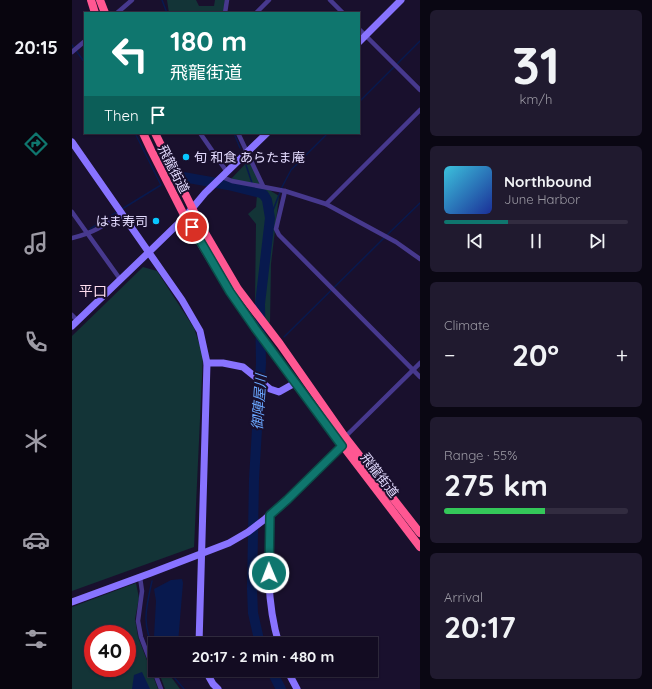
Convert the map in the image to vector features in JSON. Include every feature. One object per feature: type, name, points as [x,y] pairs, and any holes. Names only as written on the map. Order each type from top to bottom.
[{"type":"highway","points":[[91,0],[95,12]]},
{"type":"highway","points":[[100,0],[105,12]]},
{"type":"highway","name":"飛龍街道","points":[[143,134],[150,150],[185,217],[230,292],[295,383],[420,547]]},
{"type":"highway","name":"飛龍街道","points":[[155,134],[191,208],[238,289],[271,332],[346,437],[420,533]]},
{"type":"street","points":[[118,12],[132,0]]},
{"type":"street","points":[[225,12],[227,0]]},
{"type":"street","points":[[257,12],[269,0]]},
{"type":"street","points":[[330,0],[342,12]]},
{"type":"street","points":[[360,41],[401,0]]},
{"type":"street","points":[[360,30],[420,90]]},
{"type":"street","points":[[74,50],[84,42]]},
{"type":"street","points":[[326,204],[420,110]]},
{"type":"street","points":[[201,134],[224,174],[232,181],[285,191],[326,204],[389,238],[420,260]]},
{"type":"street","points":[[238,134],[263,186]]},
{"type":"street","points":[[72,326],[185,217],[191,208],[213,185],[266,134]]},
{"type":"street","points":[[72,142],[182,300],[200,331],[207,363],[199,637]]},
{"type":"street","points":[[285,191],[276,228],[279,235],[420,377]]},
{"type":"street","points":[[72,212],[120,280]]},
{"type":"street","points":[[72,238],[87,235],[97,230],[121,213]]},
{"type":"street","points":[[72,315],[78,321]]},
{"type":"street","points":[[207,363],[223,363],[243,367],[270,389],[279,392],[295,383]]},
{"type":"street","points":[[72,602],[229,543],[248,532],[287,500],[342,446],[346,437],[420,363]]},
{"type":"street","points":[[268,517],[270,598],[276,637]]},
{"type":"street","points":[[140,577],[142,592],[138,621],[141,637],[161,689]]},
{"type":"street","points":[[209,677],[218,689]]},
{"type":"street","points":[[291,677],[297,689]]},
{"type":"green space","points":[[167,0],[196,0],[199,6],[214,6],[215,0],[225,0],[223,12],[169,12]]},
{"type":"green space","points":[[249,160],[263,186],[279,196],[271,264],[270,323],[255,303],[256,224],[248,214],[256,207],[257,195],[231,179]]},
{"type":"green space","points":[[143,267],[157,271],[194,328],[203,355],[194,547],[72,591],[72,336]]},
{"type":"green space","points":[[136,583],[139,598],[135,619],[136,625],[138,637],[148,663],[148,677],[153,677],[158,689],[72,689],[72,607]]},
{"type":"green space","points":[[161,677],[171,677],[180,689],[165,689]]},
{"type":"shaded area","points":[[182,579],[183,583],[178,637],[154,637],[156,601],[154,589],[171,580]]},
{"type":"shaded area","points":[[142,672],[150,689],[132,689],[134,677],[136,677],[136,674]]},
{"type":"waterway","points":[[162,0],[167,12]]},
{"type":"waterway","points":[[360,101],[420,41]]},
{"type":"waterway","name":"御陣屋川","points":[[72,45],[84,62]]},
{"type":"waterway","name":"御陣屋川","points":[[122,209],[161,185],[136,134]]},
{"type":"waterway","points":[[234,134],[240,148]]},
{"type":"waterway","points":[[270,218],[282,187],[291,170],[327,134]]},
{"type":"waterway","points":[[246,165],[252,183]]},
{"type":"waterway","name":"御陣屋川","points":[[183,177],[228,185],[261,193],[267,200],[270,218],[260,304],[261,363],[254,479],[252,589],[253,613],[258,637]]},
{"type":"waterway","name":"御陣屋川","points":[[253,186],[254,190]]},
{"type":"waterway","points":[[387,235],[420,203]]},
{"type":"waterway","points":[[90,229],[117,212]]},
{"type":"waterway","points":[[284,337],[384,238]]},
{"type":"waterway","name":"御陣屋川","points":[[260,353],[264,351]]},
{"type":"waterway","points":[[150,637],[146,624],[146,616],[152,581]]},
{"type":"waterway","points":[[174,677],[184,689]]},
{"type":"waterway","name":"御陣屋川","points":[[275,677],[281,689]]},
{"type":"place","name":"旬 和食 あらたま庵","points":[[186,157]]},
{"type":"place","name":"はま寿司","points":[[156,221]]},
{"type":"district","name":"平口","points":[[93,291]]},
{"type":"route","points":[[192,227],[230,292],[342,446],[270,515],[268,560],[269,573]]}]
